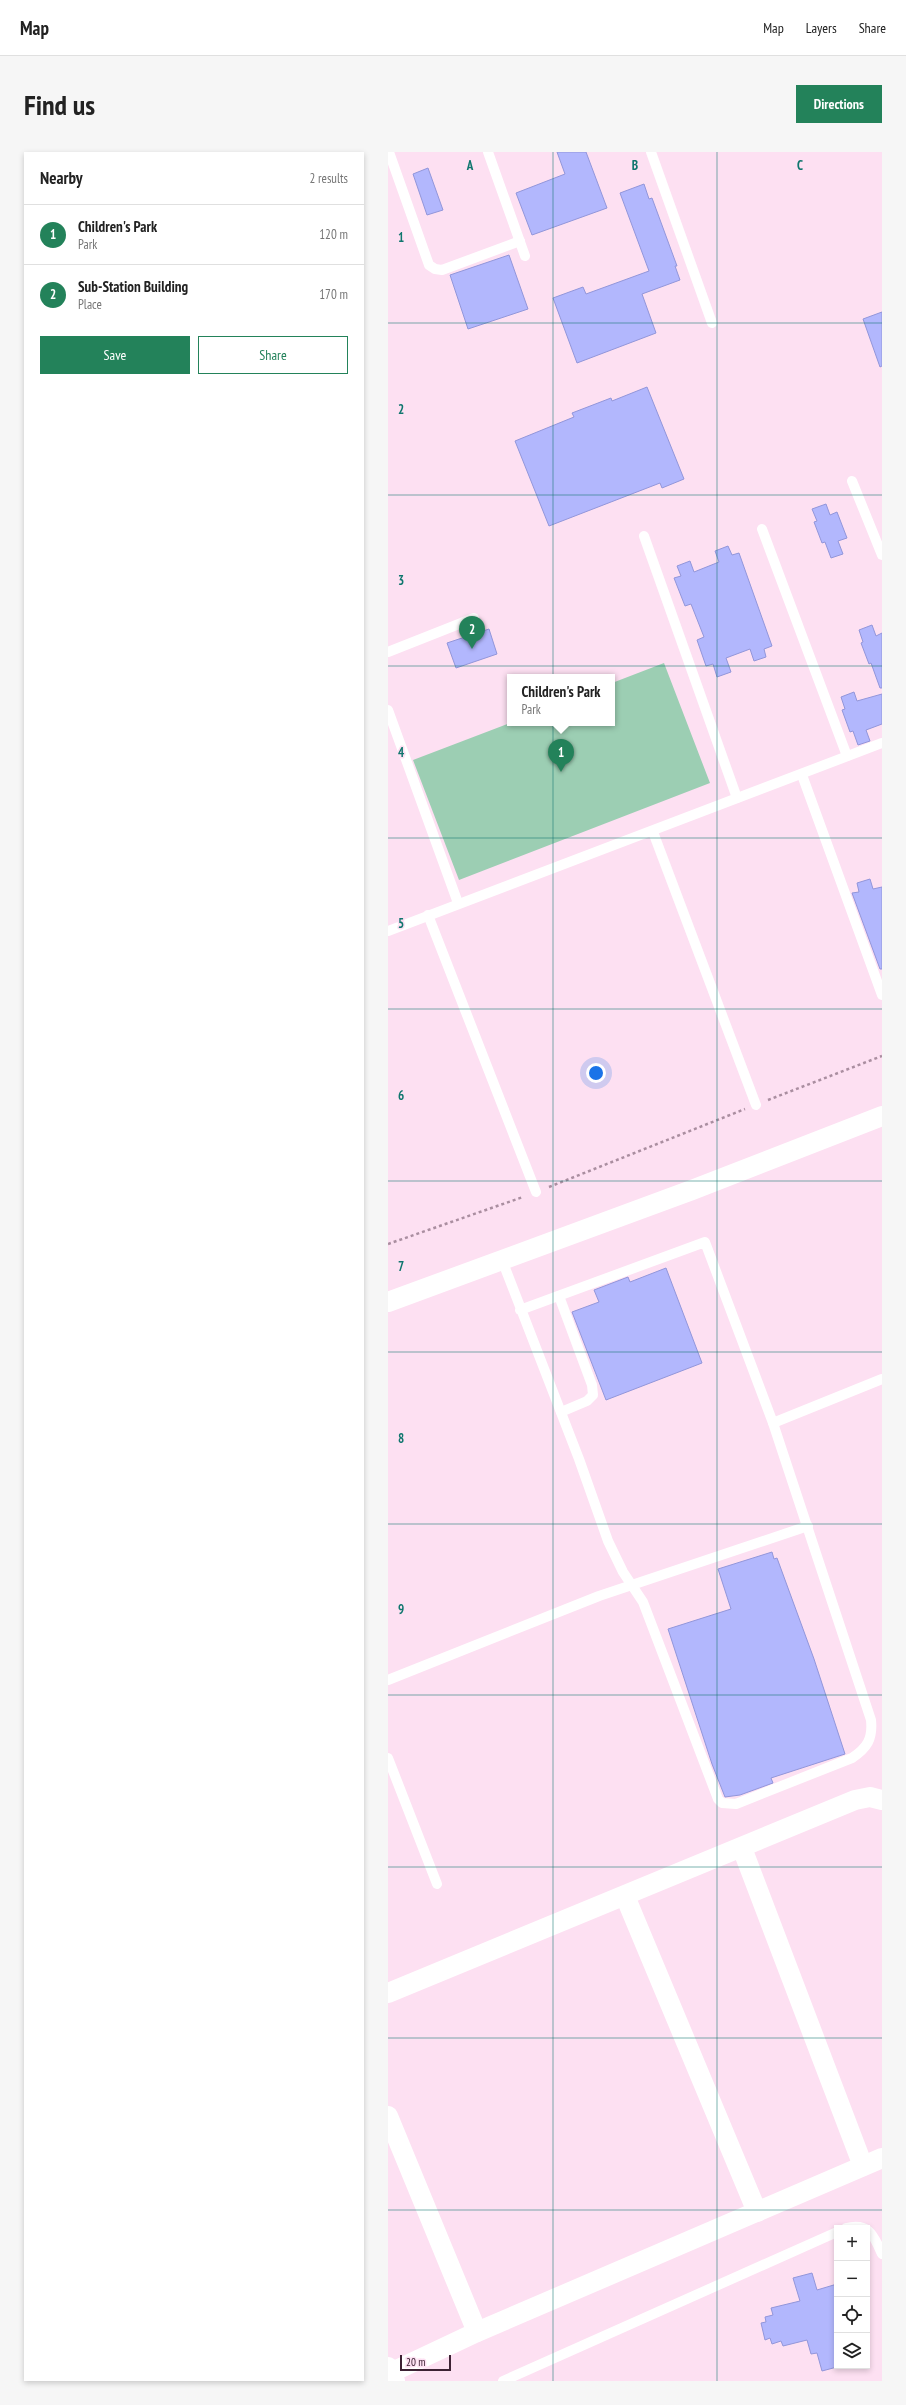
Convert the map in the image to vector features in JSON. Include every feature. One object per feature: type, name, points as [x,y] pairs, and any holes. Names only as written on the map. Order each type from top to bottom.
[{"type":"street","points":[[388,1302],[882,1116]]},
{"type":"street","points":[[388,1993],[742,1848],[855,1800],[870,1797],[882,1800]]},
{"type":"street","points":[[742,1848],[863,2166]]},
{"type":"street","points":[[625,1896],[757,2212]]},
{"type":"street","points":[[388,2116],[477,2332]]},
{"type":"street","points":[[391,2374],[477,2332],[882,2158]]},
{"type":"lane","points":[[389,152],[429,265],[435,269],[442,270],[520,242]]},
{"type":"lane","points":[[488,152],[525,256]]},
{"type":"lane","points":[[651,152],[712,323]]},
{"type":"lane","points":[[852,480],[882,555]]},
{"type":"lane","points":[[762,529],[847,756]]},
{"type":"lane","points":[[644,536],[737,798]]},
{"type":"lane","points":[[388,652],[474,618]]},
{"type":"lane","points":[[388,710],[458,903]]},
{"type":"lane","points":[[388,931],[458,903],[653,832],[737,798],[882,744]]},
{"type":"lane","points":[[802,775],[882,995]]},
{"type":"lane","points":[[653,832],[756,1105]]},
{"type":"lane","points":[[428,915],[536,1192]]},
{"type":"lane","points":[[502,1260],[520,1310],[561,1412],[608,1541],[623,1572],[633,1585],[651,1621],[718,1799],[722,1803],[736,1804],[852,1758],[865,1750],[871,1739],[871,1720],[774,1423],[705,1242],[520,1310]]},
{"type":"lane","points":[[559,1296],[592,1385],[593,1395],[587,1401],[561,1412]]},
{"type":"lane","points":[[774,1423],[882,1379]]},
{"type":"lane","points":[[388,1680],[600,1596],[808,1526]]},
{"type":"lane","points":[[388,1758],[437,1884]]},
{"type":"lane","points":[[870,2230],[872,2231],[882,2254]]},
{"type":"lane","points":[[503,2381],[517,2378],[834,2233]]},
{"type":"path","points":[[388,1244],[536,1192],[882,1056]]},
{"type":"green space","points":[[664,663],[710,783],[459,880],[413,760],[507,724],[507,726],[615,726],[615,682]]},
{"type":"building","points":[[557,152],[586,152],[607,208],[532,235],[516,193],[565,174]]},
{"type":"building","points":[[428,168],[443,210],[427,215],[413,174]]},
{"type":"building","points":[[644,184],[649,199],[652,198],[677,266],[675,266],[680,280],[642,294],[656,333],[577,363],[553,298],[583,287],[586,294],[649,271],[620,193]]},
{"type":"building","points":[[509,255],[528,309],[468,329],[450,275]]},
{"type":"building","points":[[882,312],[882,366],[880,367],[863,319]]},
{"type":"building","points":[[647,387],[684,479],[662,488],[660,483],[549,526],[515,441],[574,417],[572,413],[611,398],[612,401]]},
{"type":"building","points":[[826,504],[830,515],[837,512],[847,538],[838,541],[843,554],[831,558],[825,542],[822,543],[814,522],[817,521],[812,509]]},
{"type":"building","points":[[728,546],[732,555],[739,553],[772,646],[764,649],[766,657],[754,661],[750,649],[726,658],[731,672],[717,677],[713,664],[706,666],[697,640],[704,637],[691,604],[685,606],[674,578],[681,576],[677,566],[690,561],[694,572],[719,562],[715,551]]},
{"type":"building","points":[[872,625],[876,636],[882,633],[882,688],[880,688],[871,663],[869,664],[861,643],[863,642],[859,630]]},
{"type":"building","points":[[489,629],[497,654],[456,668],[447,643]]},
{"type":"building","points":[[854,692],[857,701],[882,694],[882,724],[866,730],[870,741],[858,745],[853,731],[850,732],[842,710],[845,709],[841,697]]},
{"type":"building","points":[[870,879],[873,889],[882,887],[882,969],[880,969],[852,893],[859,892],[857,883]]},
{"type":"building","points":[[666,1268],[702,1363],[606,1400],[572,1312],[599,1302],[594,1290],[628,1277],[630,1282]]},
{"type":"building","points":[[772,1552],[774,1559],[777,1558],[814,1659],[845,1754],[771,1778],[773,1783],[740,1795],[725,1797],[712,1764],[668,1629],[731,1609],[718,1569]]},
{"type":"building","points":[[812,2273],[817,2290],[834,2285],[834,2368],[822,2371],[817,2353],[811,2354],[807,2340],[783,2346],[781,2341],[772,2344],[770,2338],[765,2340],[761,2323],[766,2322],[765,2317],[773,2315],[771,2308],[800,2301],[793,2278]]},
{"type":"place","name":"Sub-Station Building","points":[[472,649]]},
{"type":"place","name":"Children's Park","points":[[561,772]]}]
